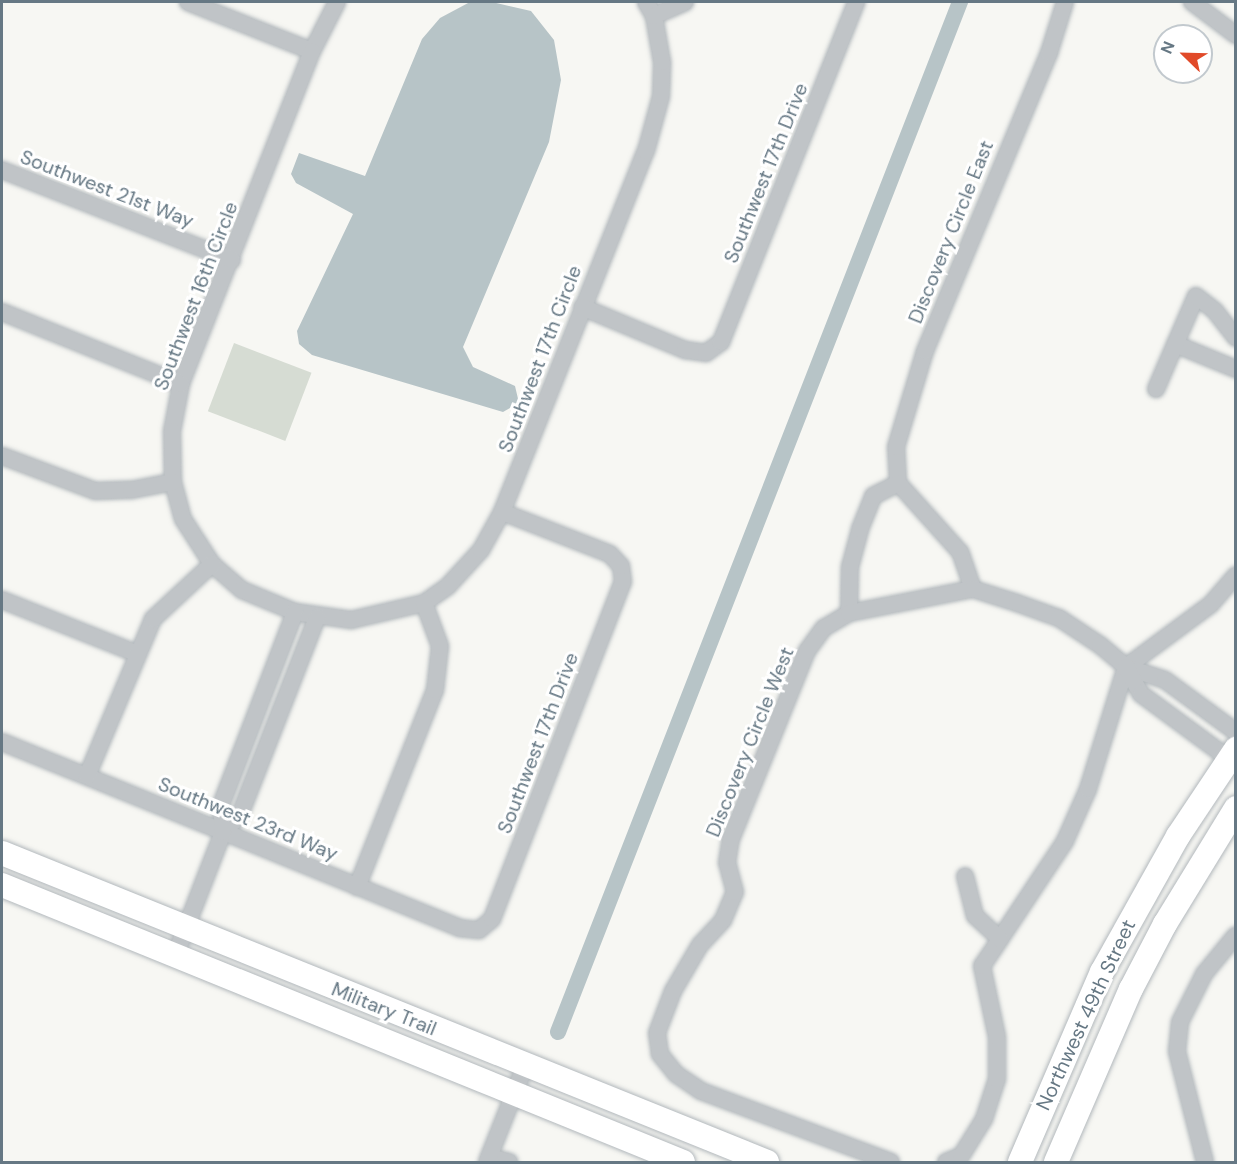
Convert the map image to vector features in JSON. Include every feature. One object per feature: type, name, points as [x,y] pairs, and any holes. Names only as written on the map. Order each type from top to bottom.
[{"type":"street","points":[[188,2],[312,51]]},
{"type":"street","name":"Southwest 16th Circle","points":[[317,617],[295,612],[242,590],[212,564],[183,519],[173,482],[172,431],[181,384],[232,260],[312,51],[337,2]]},
{"type":"street","name":"Southwest 17th Circle","points":[[317,617],[351,620],[424,603],[448,586],[481,550],[502,512],[646,151],[661,96],[662,62],[654,16],[646,2]]},
{"type":"street","points":[[654,16],[685,2]]},
{"type":"street","name":"Southwest 17th Drive","points":[[582,307],[685,350],[706,353],[721,342],[856,2]]},
{"type":"street","name":"Discovery Circle East","points":[[898,483],[896,447],[925,351],[1049,53],[1065,2]]},
{"type":"street","points":[[1192,2],[1236,35]]},
{"type":"street","name":"Southwest 21st Way","points":[[2,170],[232,260]]},
{"type":"street","points":[[1156,389],[1196,296],[1215,311],[1236,338]]},
{"type":"street","points":[[2,312],[181,384]]},
{"type":"street","points":[[1175,344],[1236,369]]},
{"type":"street","points":[[2,456],[95,491],[131,490],[173,482]]},
{"type":"street","points":[[849,613],[850,567],[860,529],[873,496],[898,483],[960,552],[973,589],[1059,618],[1126,667],[1165,680],[1236,732]]},
{"type":"street","name":"Southwest 17th Drive","points":[[479,930],[492,919],[623,582],[621,566],[610,554],[502,512]]},
{"type":"street","points":[[87,776],[153,619],[212,564]]},
{"type":"street","points":[[946,1162],[961,1156],[984,1119],[997,1079],[997,1037],[982,966],[1065,841],[1088,789],[1126,667],[1210,604],[1236,575]]},
{"type":"street","name":"Discovery Circle West","points":[[891,1162],[700,1091],[676,1074],[660,1054],[657,1033],[673,992],[700,945],[723,920],[735,892],[727,863],[731,839],[807,651],[824,628],[849,613],[973,589]]},
{"type":"street","points":[[2,600],[138,654]]},
{"type":"street","points":[[357,887],[435,690],[440,646],[424,603]]},
{"type":"street","points":[[223,832],[221,805],[295,612]]},
{"type":"street","points":[[175,956],[223,832],[240,815],[317,617]]},
{"type":"street","points":[[1126,667],[1141,694],[1233,757]]},
{"type":"street","name":"Southwest 23rd Way","points":[[2,742],[459,928],[479,930]]},
{"type":"street","name":"Northwest 49th Street","points":[[1020,1162],[1102,972],[1178,836],[1233,757]]},
{"type":"street","name":"Northwest 49th Street","points":[[1056,1162],[1131,989],[1170,914],[1236,807]]},
{"type":"street","name":"Military Trail","points":[[2,853],[767,1162]]},
{"type":"street","points":[[964,876],[975,916],[1000,939]]},
{"type":"street","name":"Military Trail","points":[[2,885],[683,1162]]},
{"type":"street","points":[[1205,1162],[1177,1051],[1180,1022],[1204,974],[1236,935]]},
{"type":"street","points":[[509,1162],[488,1160],[525,1066]]},
{"type":"shaded area","points":[[470,2],[492,2],[531,11],[554,40],[561,80],[549,142],[463,347],[473,367],[515,386],[519,403],[503,412],[312,355],[299,344],[297,331],[353,214],[296,183],[291,174],[299,153],[365,176],[422,39],[440,18]]},
{"type":"shaded area","points":[[234,343],[311,373],[285,441],[208,411]]},
{"type":"waterway","points":[[558,1032],[960,2]]}]
